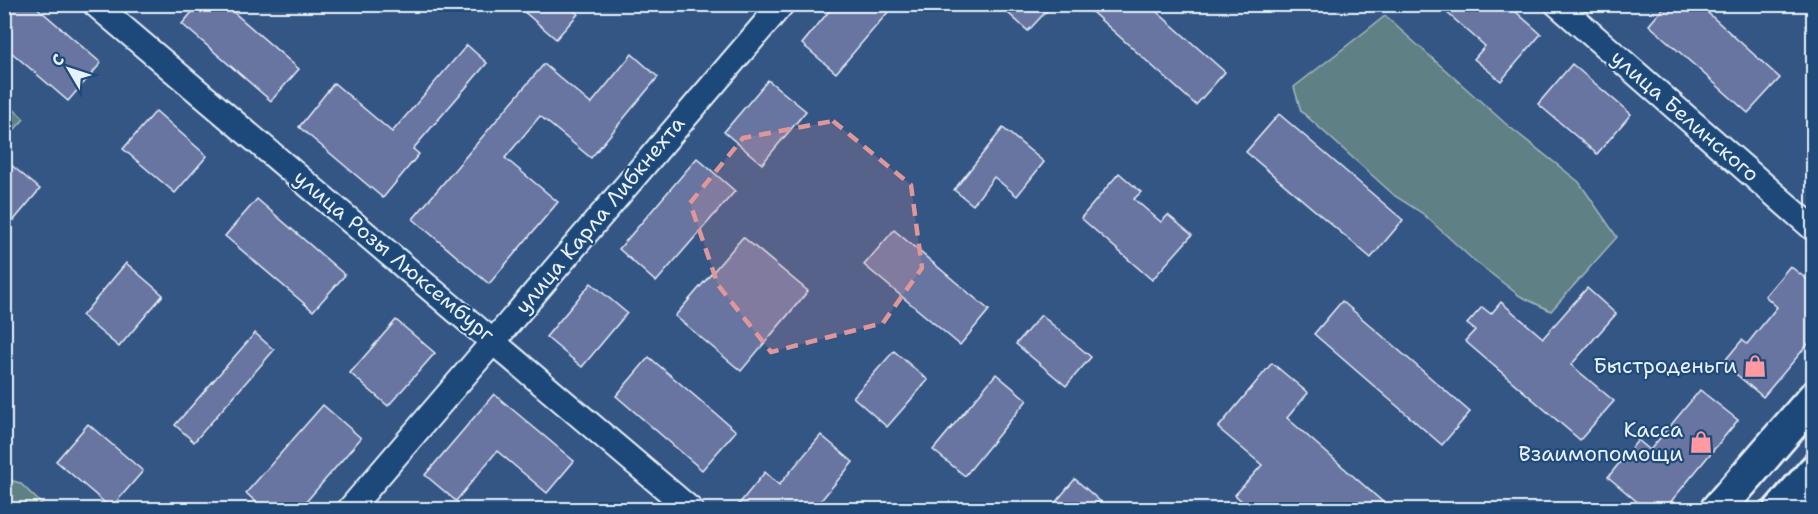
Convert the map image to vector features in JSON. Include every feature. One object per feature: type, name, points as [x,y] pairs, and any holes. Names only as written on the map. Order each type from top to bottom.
[{"type":"main road","points":[[1717,510],[1814,398]]},
{"type":"main road","points":[[1780,510],[1814,472]]},
{"type":"street","name":"улица Розы Люксембург","points":[[95,4],[691,510]]},
{"type":"street","name":"улица Карла Либкнехта","points":[[349,510],[782,4]]},
{"type":"street","name":"улица Белинского","points":[[1557,4],[1814,229]]},
{"type":"highlighted area","points":[[833,121],[911,185],[922,268],[883,323],[771,352],[718,285],[690,203],[743,138]]},
{"type":"green space","points":[[1385,16],[1506,124],[1579,182],[1617,237],[1551,311],[1520,296],[1471,258],[1422,213],[1395,196],[1301,111],[1294,87]]},
{"type":"green space","points":[[4,100],[24,119],[5,140],[4,140]]},
{"type":"green space","points":[[10,480],[20,483],[47,509],[5,509],[5,486]]},
{"type":"building","points":[[4,4],[33,4],[101,63],[68,101],[4,46]]},
{"type":"building","points":[[199,4],[224,4],[299,69],[271,101],[182,24]]},
{"type":"building","points":[[515,4],[566,4],[578,14],[556,39]]},
{"type":"building","points":[[835,4],[895,4],[836,73],[802,44]]},
{"type":"building","points":[[998,4],[1053,4],[1028,31]]},
{"type":"building","points":[[1083,4],[1148,4],[1225,72],[1196,105]]},
{"type":"building","points":[[1437,4],[1507,4],[1541,34],[1501,81],[1474,59],[1485,46]]},
{"type":"building","points":[[1667,4],[1698,4],[1780,78],[1748,113],[1649,25]]},
{"type":"building","points":[[467,45],[487,63],[413,149],[419,154],[383,198],[299,127],[334,83],[392,132]]},
{"type":"building","points":[[632,54],[658,77],[591,158],[540,116],[505,158],[558,202],[489,284],[413,219],[544,64],[591,104]]},
{"type":"building","points":[[1572,64],[1631,114],[1597,154],[1538,104]]},
{"type":"building","points":[[768,80],[806,111],[762,164],[724,132]]},
{"type":"building","points":[[156,111],[207,156],[175,193],[123,149]]},
{"type":"building","points":[[1279,114],[1403,220],[1371,258],[1246,152]]},
{"type":"building","points":[[1003,128],[1044,162],[1017,196],[994,177],[973,205],[954,190]]},
{"type":"building","points":[[697,158],[735,191],[656,282],[619,249]]},
{"type":"building","points":[[4,159],[40,189],[4,232]]},
{"type":"building","points":[[1119,173],[1141,192],[1134,199],[1161,222],[1168,215],[1192,235],[1152,280],[1081,218]]},
{"type":"building","points":[[257,199],[345,275],[313,311],[225,236]]},
{"type":"building","points":[[894,230],[989,310],[960,345],[864,265]]},
{"type":"building","points":[[743,237],[808,291],[741,371],[675,316]]},
{"type":"building","points":[[126,263],[163,295],[119,347],[82,316]]},
{"type":"building","points":[[1790,266],[1814,285],[1814,337],[1763,397],[1723,363],[1742,340],[1747,344],[1777,307],[1765,296]]},
{"type":"building","points":[[591,283],[627,313],[582,367],[546,337]]},
{"type":"building","points":[[1587,288],[1616,314],[1571,365],[1614,401],[1580,440],[1465,341],[1475,330],[1467,324],[1482,307],[1491,314],[1501,302],[1543,338]]},
{"type":"building","points":[[1342,301],[1470,412],[1442,445],[1314,334]]},
{"type":"building","points":[[1041,315],[1091,357],[1066,386],[1016,344]]},
{"type":"building","points":[[396,320],[435,353],[388,406],[350,373]]},
{"type":"building","points":[[255,333],[274,350],[194,442],[175,425]]},
{"type":"building","points":[[894,351],[928,380],[887,427],[853,397]]},
{"type":"building","points":[[649,357],[736,431],[702,470],[616,396]]},
{"type":"building","points":[[1272,363],[1308,393],[1287,418],[1392,510],[1252,510],[1235,495],[1262,465],[1218,428]]},
{"type":"building","points":[[996,374],[1027,400],[965,476],[933,450]]},
{"type":"building","points":[[1700,390],[1738,420],[1664,510],[1647,510],[1608,477],[1638,440],[1650,450]]},
{"type":"building","points":[[494,394],[574,461],[547,493],[497,451],[456,501],[425,475]]},
{"type":"building","points":[[323,405],[361,438],[299,510],[265,510],[246,493]]},
{"type":"building","points":[[88,424],[143,471],[111,508],[56,461]]},
{"type":"building","points":[[821,435],[853,462],[813,510],[734,510],[765,472],[779,485]]},
{"type":"building","points":[[1075,479],[1110,510],[1049,510]]},
{"type":"tram line","points":[[1741,510],[1814,426]]},
{"type":"tram line","points":[[1756,510],[1814,444]]},
{"type":"place","name":"Быстроденьги","points":[[1755,366]]},
{"type":"place","name":"Касса Взаимопомощи","points":[[1701,442]]}]
